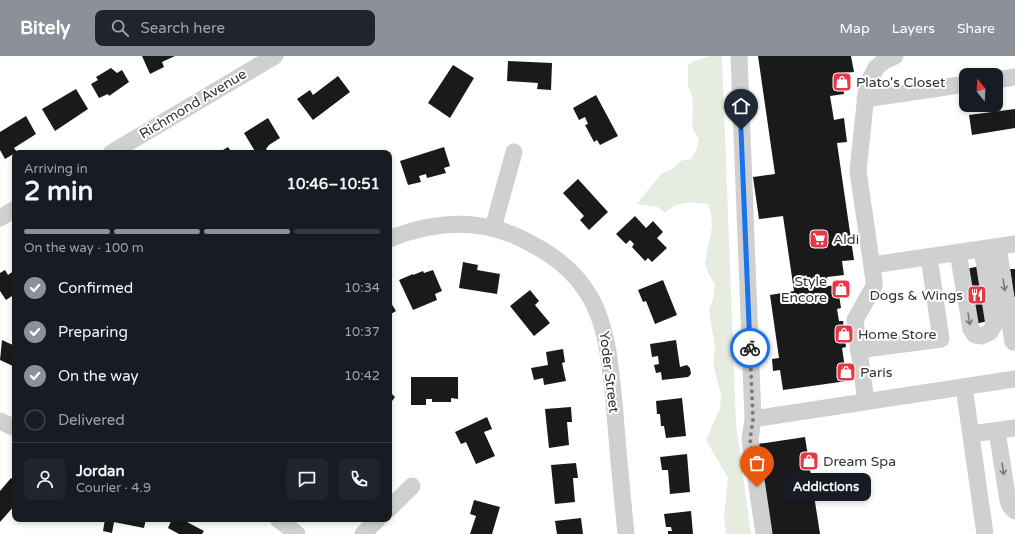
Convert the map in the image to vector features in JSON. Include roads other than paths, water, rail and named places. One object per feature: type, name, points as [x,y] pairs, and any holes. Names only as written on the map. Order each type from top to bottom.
[{"type":"street","name":"Richmond Avenue","points":[[116,150],[275,56]]},
{"type":"street","points":[[739,56],[753,420],[750,439],[764,534]]},
{"type":"street","points":[[866,402],[858,350],[856,320],[874,286],[858,171],[867,85],[876,68],[895,56]]},
{"type":"street","points":[[1003,79],[1015,77]]},
{"type":"street","points":[[865,99],[959,85]]},
{"type":"street","points":[[494,228],[514,152]]},
{"type":"street","points":[[0,218],[12,211]]},
{"type":"street","name":"Yoder Street","points":[[392,238],[417,229],[433,226],[467,224],[494,228],[534,245],[555,258],[584,288],[599,314],[609,348],[626,534]]},
{"type":"street","points":[[872,265],[1015,244]]},
{"type":"street","points":[[958,252],[971,329],[975,335],[982,336],[990,332],[994,324],[990,248]]},
{"type":"street","points":[[990,248],[1013,342],[1015,342]]},
{"type":"street","points":[[858,350],[941,339],[930,257]]},
{"type":"street","points":[[753,420],[1015,379]]},
{"type":"street","points":[[964,387],[985,534]]},
{"type":"street","points":[[0,421],[12,427]]},
{"type":"street","points":[[971,434],[1015,428]]},
{"type":"street","points":[[997,431],[1008,501],[1010,506],[1015,510]]},
{"type":"street","points":[[392,506],[412,486]]},
{"type":"street","points":[[282,522],[297,534]]},
{"type":"street","points":[[363,534],[375,522]]},
{"type":"place","name":"Plato's Closet","points":[[842,82]]},
{"type":"place","name":"Aldi","points":[[819,239]]},
{"type":"place","name":"Style Encore","points":[[841,289]]},
{"type":"place","name":"Dogs & Wings","points":[[977,295]]},
{"type":"place","name":"Home Store","points":[[844,334]]},
{"type":"place","name":"Paris","points":[[846,372]]},
{"type":"place","name":"Dream Spa","points":[[809,461]]},
{"type":"place","name":"Addictions","points":[[757,487]]}]
